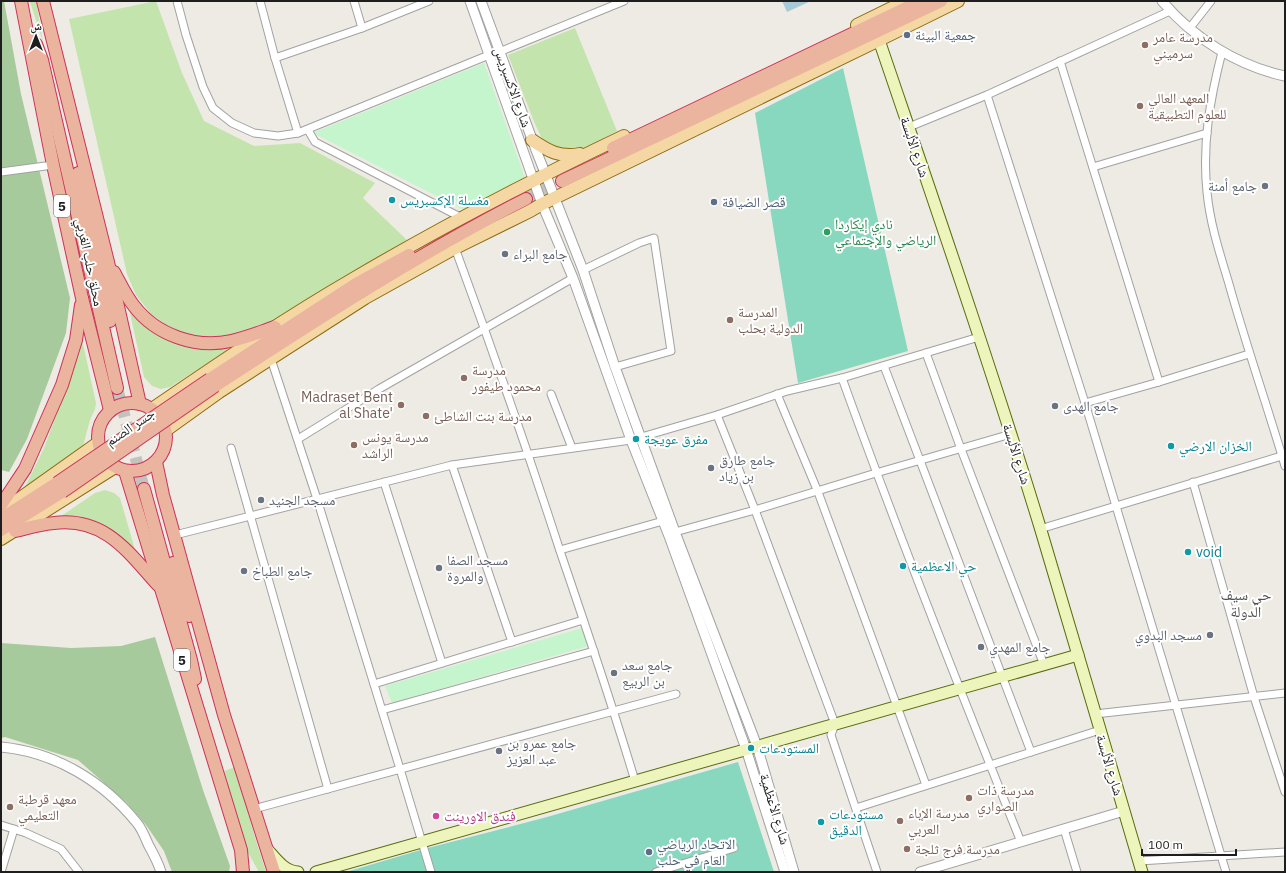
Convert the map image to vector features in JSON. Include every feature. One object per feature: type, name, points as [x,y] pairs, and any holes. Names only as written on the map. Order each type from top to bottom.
[{"type":"highway","points":[[921,1],[561,177],[941,1]]},
{"type":"highway","points":[[22,4],[42,60],[120,387],[53,60],[44,2]]},
{"type":"highway","name":"محلق حلب الغربي","points":[[44,2],[108,262],[140,404]]},
{"type":"highway","name":"محلق حلب الغربي","points":[[22,4],[53,165],[82,298],[110,410]]},
{"type":"highway","name":"جسر الصنم","points":[[59,487],[213,383],[359,288],[480,222],[524,196]]},
{"type":"highway","points":[[108,262],[134,306],[141,314],[158,328],[177,338],[198,343],[220,343],[275,327]]},
{"type":"highway","points":[[1,505],[25,470],[62,385],[76,340],[82,298]]},
{"type":"highway","points":[[124,404],[140,404],[152,409],[159,416],[166,430],[166,445],[156,462],[138,471],[120,469],[107,461],[101,452],[98,443],[98,434],[104,417],[110,410],[124,404]]},
{"type":"highway","name":"5","points":[[156,462],[224,715],[274,872]]},
{"type":"highway","name":"5","points":[[120,469],[160,588],[203,731],[248,872]]},
{"type":"highway","points":[[1,519],[59,487]]},
{"type":"highway","points":[[1,530],[59,487]]},
{"type":"highway","name":"5","points":[[203,731],[191,660],[147,488],[201,659],[224,715]]},
{"type":"highway","points":[[15,531],[66,522],[99,530],[113,538],[126,549],[160,588]]},
{"type":"highway","points":[[241,850],[243,872]]},
{"type":"main road","points":[[166,430],[219,392],[271,359],[359,288],[462,218],[534,179],[906,1]]},
{"type":"main road","points":[[152,409],[275,327],[359,288],[455,248],[554,198],[958,1]]},
{"type":"main road","name":"شارع الألبسة","points":[[879,40],[1011,434],[1142,872]]},
{"type":"main road","points":[[532,140],[546,149],[561,155],[572,155],[595,150]]},
{"type":"main road","points":[[1,512],[98,443]]},
{"type":"main road","points":[[1,539],[120,469]]},
{"type":"main road","points":[[316,872],[1078,655]]},
{"type":"main road","points":[[267,849],[281,864],[292,872],[298,872]]},
{"type":"street","points":[[177,1],[186,35],[203,87],[213,108],[232,123],[254,134],[278,136],[308,130],[489,55]]},
{"type":"street","points":[[260,1],[275,58],[298,133]]},
{"type":"street","points":[[354,1],[362,28]]},
{"type":"street","points":[[275,58],[362,28],[429,1]]},
{"type":"street","points":[[470,1],[542,204],[573,278],[631,440],[663,521],[746,749],[785,872]]},
{"type":"street","name":"شارع الاكسبريس","points":[[481,1],[532,140],[583,270],[615,368],[641,437]]},
{"type":"street","points":[[500,52],[622,1]]},
{"type":"street","points":[[1162,1],[1189,29],[1222,52],[1248,65],[1285,76]]},
{"type":"street","points":[[1189,29],[1211,1]]},
{"type":"street","points":[[908,127],[987,95],[1170,11]]},
{"type":"street","points":[[1222,52],[1208,114],[1206,170],[1207,194],[1213,231],[1249,354],[1283,455],[1285,466]]},
{"type":"street","points":[[1060,61],[1159,382]]},
{"type":"street","points":[[987,95],[1085,403],[1226,872]]},
{"type":"street","points":[[308,130],[315,142],[462,218]]},
{"type":"street","points":[[1093,167],[1207,133]]},
{"type":"street","points":[[1,172],[53,165]]},
{"type":"street","points":[[583,270],[639,243],[654,238],[671,351],[615,368]]},
{"type":"street","points":[[455,248],[485,329],[528,454],[614,711],[635,781]]},
{"type":"street","points":[[298,440],[379,389],[573,278]]},
{"type":"street","points":[[175,535],[452,466],[631,440],[716,415],[777,394],[842,378],[979,337]]},
{"type":"street","points":[[926,353],[961,449],[1044,664]]},
{"type":"street","points":[[1085,403],[1249,354]]},
{"type":"street","points":[[271,359],[317,499],[431,872]]},
{"type":"street","points":[[884,366],[1031,752]]},
{"type":"street","points":[[842,378],[876,473],[1021,842]]},
{"type":"street","points":[[551,394],[572,448]]},
{"type":"street","points":[[777,394],[818,492],[926,785]]},
{"type":"street","points":[[716,415],[755,510],[835,724],[831,735],[877,872]]},
{"type":"street","points":[[675,532],[818,492],[876,473],[920,462],[1011,434]]},
{"type":"street","name":"شارع الأعظمية","points":[[641,437],[675,532],[757,746],[794,872]]},
{"type":"street","points":[[231,448],[328,789]]},
{"type":"street","points":[[1040,529],[1283,455]]},
{"type":"street","points":[[452,466],[512,642]]},
{"type":"street","points":[[384,482],[442,663]]},
{"type":"street","points":[[1193,482],[1254,697],[1285,792]]},
{"type":"street","points":[[560,550],[663,521]]},
{"type":"street","points":[[374,684],[583,620]]},
{"type":"street","points":[[382,710],[594,651]]},
{"type":"street","points":[[1095,714],[1285,693]]},
{"type":"street","points":[[254,809],[676,694]]},
{"type":"street","points":[[856,808],[1100,730]]},
{"type":"street","points":[[1,747],[14,748],[48,757],[77,770],[112,795],[138,824],[159,864],[161,872]]},
{"type":"street","points":[[920,872],[1124,811]]},
{"type":"street","points":[[1,825],[61,849],[79,872]]},
{"type":"street","points":[[1,872],[14,829]]},
{"type":"street","points":[[1064,829],[1077,872]]},
{"type":"street","points":[[656,872],[734,848]]},
{"type":"street","points":[[1139,861],[1285,852]]},
{"type":"green space","points":[[1,1],[4,1],[21,94],[70,298],[66,333],[27,439],[9,472],[1,470]]},
{"type":"green space","points":[[36,1],[43,42],[30,2]]},
{"type":"green space","points":[[156,1],[182,73],[204,121],[254,146],[300,143],[375,183],[363,198],[407,240],[280,320],[219,340],[192,337],[171,328],[151,314],[136,295],[127,274],[69,19]]},
{"type":"green space","points":[[575,28],[617,131],[585,148],[570,152],[556,148],[543,141],[508,55]]},
{"type":"green space","points":[[484,63],[525,178],[464,210],[313,133]]},
{"type":"green space","name":"نادي إيكاردا الرياضي والإجتماعي","points":[[843,68],[908,351],[798,383],[755,113]]},
{"type":"green space","points":[[129,309],[149,327],[171,342],[204,350],[228,350],[170,387],[161,389],[152,386],[144,377]]},
{"type":"green space","points":[[82,339],[96,403],[83,446],[25,487],[44,448],[79,354]]},
{"type":"green space","points":[[105,490],[114,493],[120,498],[136,553],[110,532],[51,523],[95,493]]},
{"type":"green space","points":[[582,628],[588,646],[392,703],[385,686]]},
{"type":"green space","points":[[155,637],[203,790],[230,866],[229,872],[172,872],[164,851],[146,825],[127,803],[78,760],[5,737],[1,738],[1,643],[71,648],[121,646]]},
{"type":"green space","points":[[738,762],[774,872],[346,872],[424,849],[547,817]]},
{"type":"green space","points":[[235,767],[266,872],[259,872],[248,853],[224,771]]},
{"type":"water","points":[[782,1],[811,1],[787,12]]},
{"type":"tunnel","points":[[526,199],[562,181]]},
{"type":"tunnel","points":[[117,388],[144,489]]},
{"type":"place","name":"جمعية البيئة","points":[[907,35]]},
{"type":"place","name":"مدرسة عامر سرميني","points":[[1145,45]]},
{"type":"place","name":"المعهد العالي للعلوم التطبيقية","points":[[1140,106]]},
{"type":"place","name":"جامع أمنة","points":[[1265,186]]},
{"type":"place","name":"مغسلة الإكسبريس","points":[[392,200]]},
{"type":"place","name":"قصر الضيافة","points":[[714,202]]},
{"type":"place","name":"نادي إيكاردا الرياضي والإجتماعي","points":[[827,232]]},
{"type":"place","name":"جامع البراء","points":[[505,254]]},
{"type":"place","name":"المدرسة الدولية بحلب","points":[[730,320]]},
{"type":"place","name":"مدرسة محمود طيفور","points":[[464,378]]},
{"type":"place","name":"Madraset Bent al Shate'","points":[[401,405]]},
{"type":"place","name":"جامع الهدى","points":[[1055,406]]},
{"type":"place","name":"مدرسة بنت الشاطئ","points":[[426,416]]},
{"type":"place","name":"مفرق عويجة","points":[[636,439]]},
{"type":"place","name":"مدرسة يونس الراشد","points":[[354,445]]},
{"type":"place","name":"الخزان الارضي","points":[[1171,446]]},
{"type":"place","name":"جامع طارق بن زياد","points":[[711,468]]},
{"type":"place","name":"مسجد الجنيد","points":[[261,500]]},
{"type":"place","name":"void","points":[[1188,552]]},
{"type":"place","name":"حي الاعظمية","points":[[903,566]]},
{"type":"place","name":"مسجد الصفا والمروة","points":[[439,568]]},
{"type":"place","name":"جامع الطباخ","points":[[244,571]]},
{"type":"place","name":"مسجد البدوي","points":[[1210,635]]},
{"type":"place","name":"جامع المهدي","points":[[981,647]]},
{"type":"place","name":"جامع سعد بن الربيع","points":[[614,673]]},
{"type":"place","name":"المستودعات","points":[[751,748]]},
{"type":"place","name":"جامع عمرو بن عبد العزيز","points":[[499,751]]},
{"type":"place","name":"مدرسة ذات الصواري","points":[[969,798]]},
{"type":"place","name":"معهد قرطبة التعليمي","points":[[10,807]]},
{"type":"place","name":"فندق الاورينت","points":[[436,816]]},
{"type":"place","name":"مدرسة الإباء العربي","points":[[900,821]]},
{"type":"place","name":"مستودعات الدقيق","points":[[821,822]]},
{"type":"place","name":"مدرسة فرج ثلجة","points":[[907,849]]},
{"type":"place","name":"الاتحاد الرياضي العام في حلب","points":[[649,852]]},
{"type":"district","name":"حي سيف الدولة","points":[[1246,602]]}]
